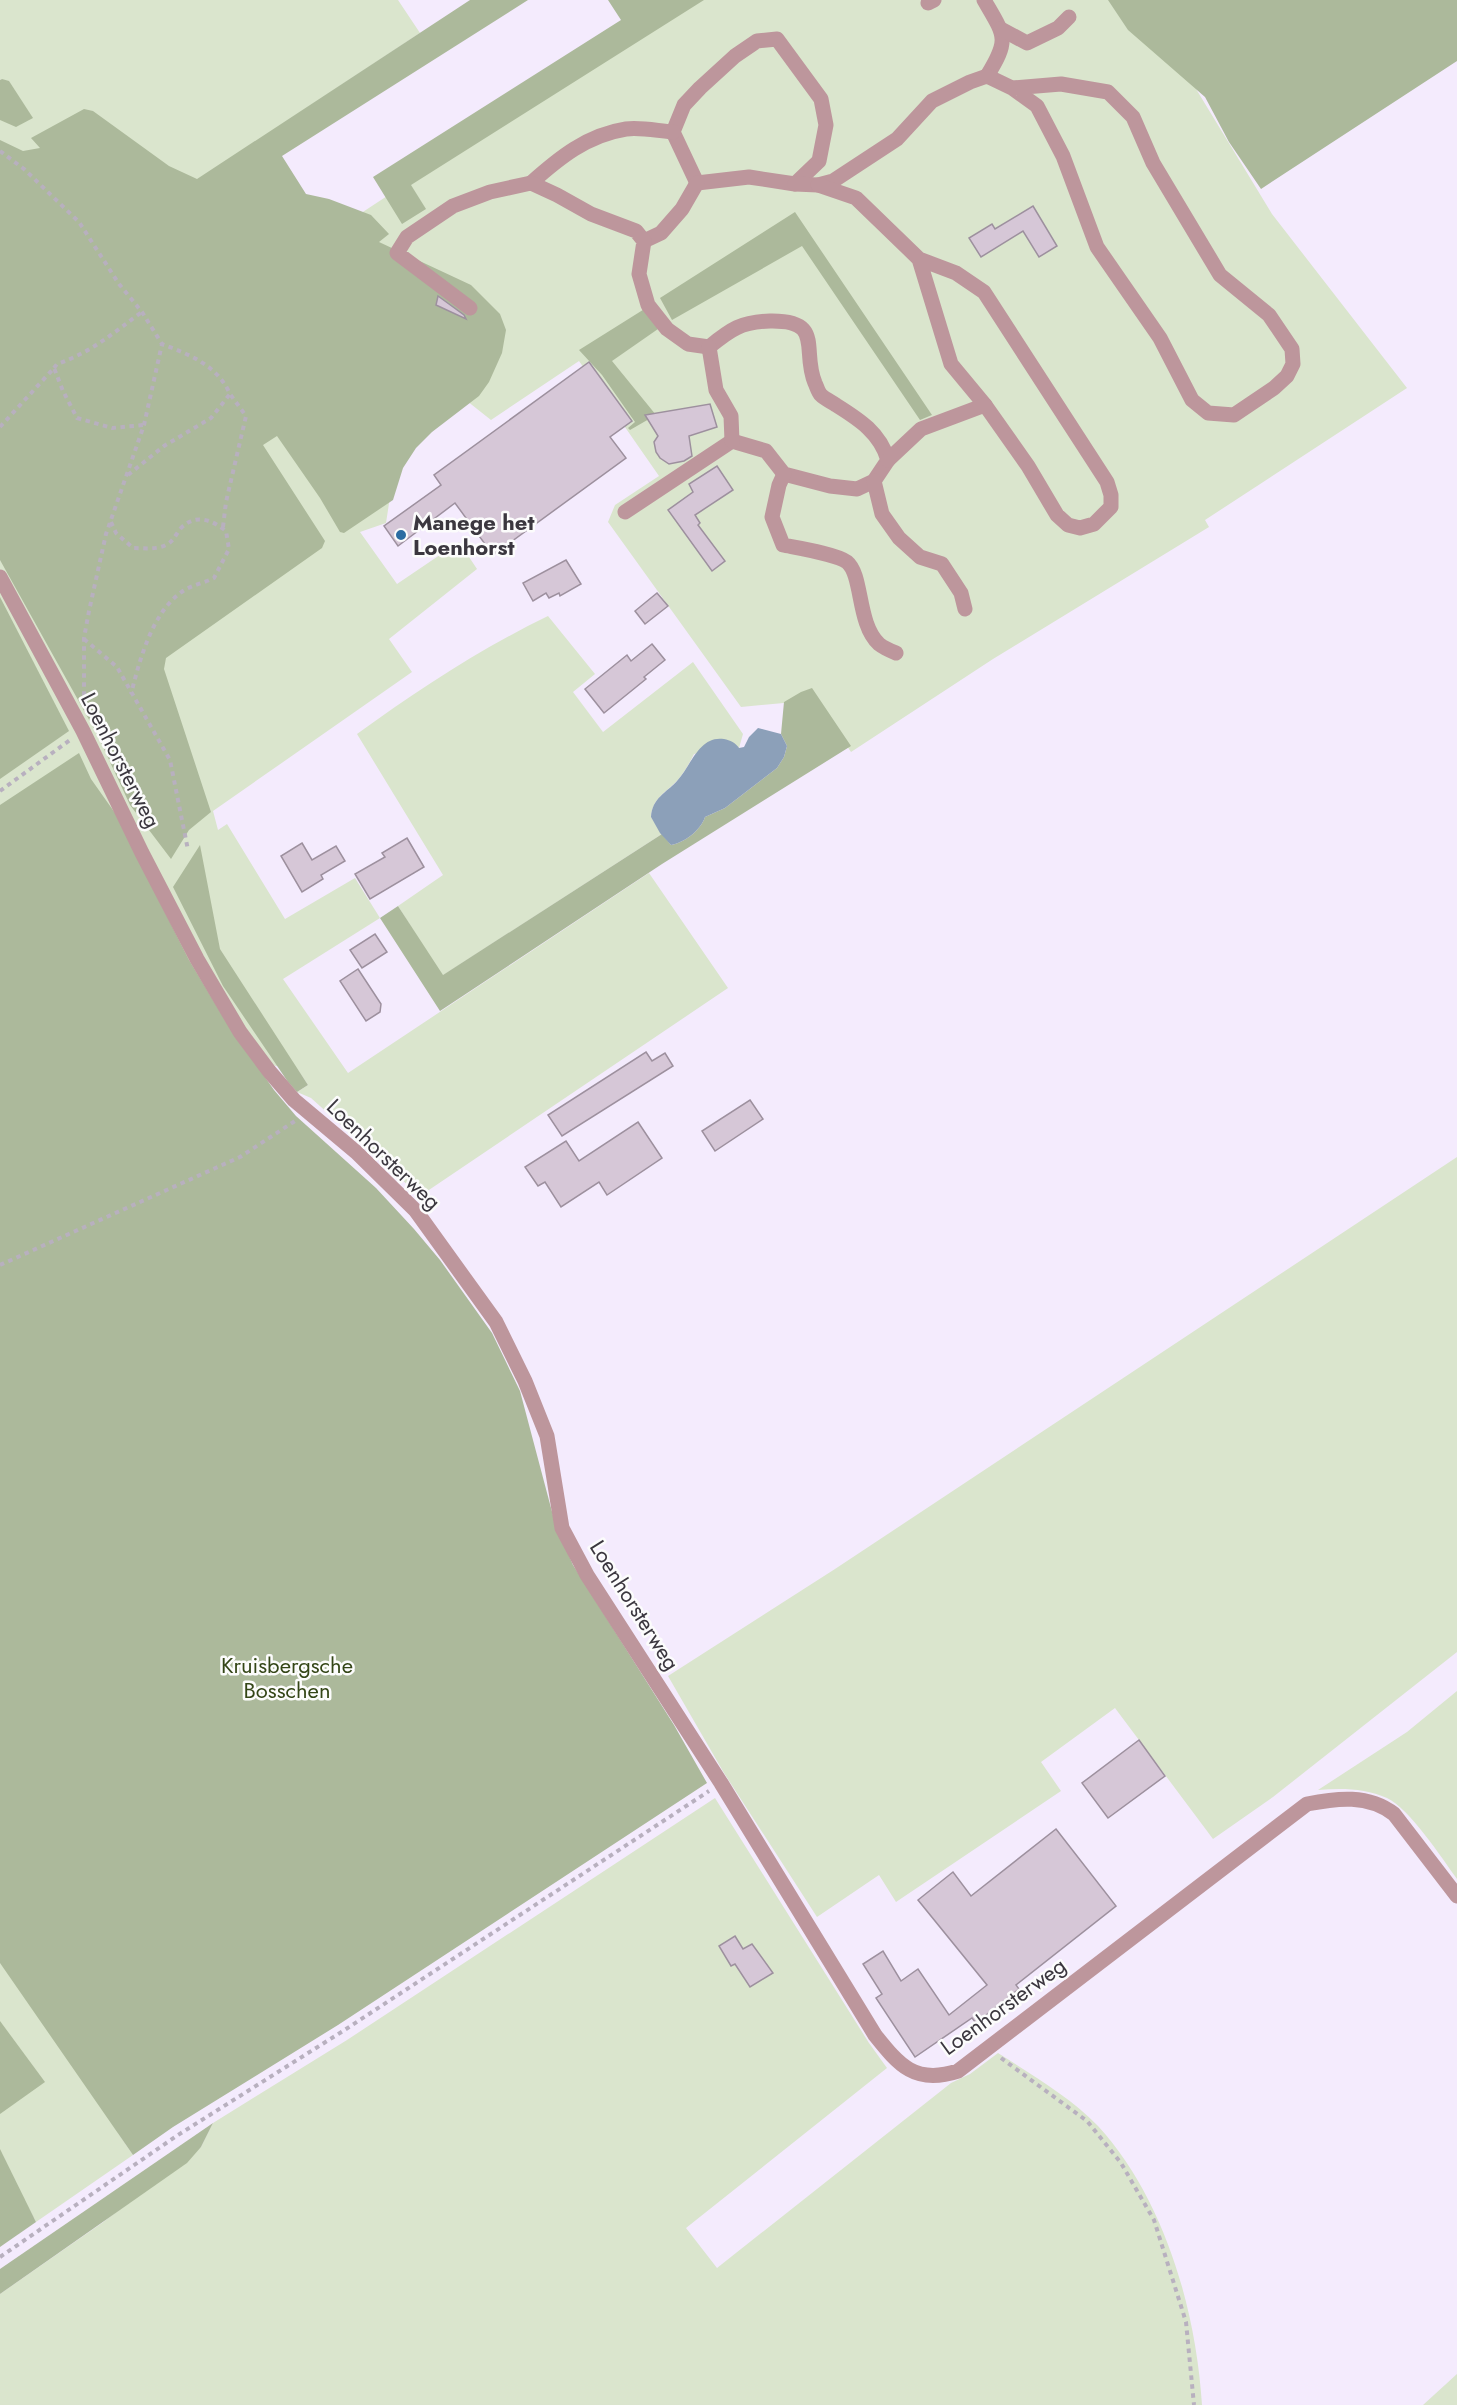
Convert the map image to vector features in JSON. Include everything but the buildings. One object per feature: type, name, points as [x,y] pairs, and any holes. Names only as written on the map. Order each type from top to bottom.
[{"type":"street","points":[[818,186],[833,181],[897,139],[932,101],[970,81],[987,76],[1002,52],[1001,29],[984,0]]},
{"type":"street","points":[[1001,29],[1028,44],[1058,28],[1070,17]]},
{"type":"street","points":[[697,183],[673,132],[684,105],[735,56],[757,41],[777,39],[821,99],[826,125],[819,160],[795,184]]},
{"type":"street","points":[[987,76],[1012,88],[1037,106],[1063,156],[1097,247],[1160,338],[1192,400],[1208,413],[1234,415],[1274,388],[1287,376],[1293,364],[1292,349],[1269,315],[1220,275],[1153,163],[1133,117],[1108,92],[1060,84],[1012,88]]},
{"type":"street","points":[[470,308],[397,254],[407,237],[453,206],[490,192],[531,183],[557,159],[593,137],[628,129],[673,132]]},
{"type":"street","points":[[697,183],[749,177],[818,186],[856,198],[919,259],[956,273],[984,292],[1107,482],[1111,495],[1111,507],[1094,524],[1080,528],[1068,525],[1057,515],[1028,466],[951,364],[919,259]]},
{"type":"street","points":[[531,183],[591,214],[636,231],[644,241],[639,274],[648,305],[667,329],[688,344],[709,347],[732,328],[753,321],[790,321],[801,327],[810,344],[810,371],[820,395],[877,435],[888,460]]},
{"type":"street","points":[[644,241],[661,233],[682,209],[697,183]]},
{"type":"street","points":[[709,347],[716,390],[731,416],[732,441]]},
{"type":"street","points":[[625,512],[732,441],[766,451],[784,474],[830,486],[856,489],[874,481],[888,460],[921,429],[984,405]]},
{"type":"street","points":[[784,474],[779,485],[772,517],[783,545],[848,562],[857,578],[865,621],[879,644],[896,653]]},
{"type":"street","points":[[874,481],[882,514],[893,530],[920,557],[942,564],[962,592],[965,609]]},
{"type":"street","name":"Loenhorsterweg","points":[[0,577],[83,731],[142,854],[197,959],[240,1032],[269,1071],[308,1113],[356,1152],[416,1211],[496,1322],[525,1381],[547,1436],[562,1528],[587,1575],[721,1784],[875,2034],[897,2063],[919,2074],[947,2075],[958,2071],[1307,1804],[1345,1798],[1384,1806],[1395,1814],[1457,1896]]},
{"type":"path","points":[[0,151],[24,169],[79,222],[119,284],[142,312],[162,344],[202,360],[217,373],[246,416],[226,502],[223,528]]},
{"type":"path","points":[[0,427],[57,364],[80,356],[142,312]]},
{"type":"path","points":[[0,791],[83,731],[84,638],[106,534],[144,425],[162,344]]},
{"type":"path","points":[[54,368],[63,392],[77,418],[112,428],[144,425]]},
{"type":"path","points":[[127,475],[164,446],[211,418],[231,394]]},
{"type":"path","points":[[111,522],[116,533],[133,548],[163,547],[175,539],[181,528],[197,519],[213,520],[226,531],[229,549],[214,578],[186,589],[165,609],[146,647],[131,694]]},
{"type":"path","points":[[84,638],[117,667],[170,760],[188,850]]},
{"type":"path","points":[[0,1265],[240,1157],[308,1113]]},
{"type":"path","points":[[0,2257],[178,2134],[343,2031],[721,1784]]},
{"type":"path","points":[[987,2048],[1087,2121],[1126,2172],[1154,2220],[1186,2322],[1194,2405]]},
{"type":"green space","points":[[0,0],[398,0],[420,33],[219,166],[343,225],[685,0],[1149,0],[1190,79],[1272,214],[1407,388],[1205,520],[1209,527],[993,659],[851,752],[816,700],[741,707],[608,522],[615,505],[659,476],[579,361],[491,420],[467,401],[396,458],[386,523],[360,532],[397,584],[459,542],[477,569],[389,639],[412,672],[213,811],[218,830],[227,824],[285,919],[355,878],[380,918],[283,979],[348,1073],[649,873],[728,988],[420,1196],[311,1098],[297,1092],[308,1085],[298,1070],[260,1063],[118,2133],[133,2155],[36,2222],[27,2205],[0,2224],[0,88],[2,79],[0,80]]},
{"type":"green space","points":[[470,0],[528,0],[282,156],[306,194],[329,199],[371,215],[389,234],[379,242],[471,285],[500,314],[506,330],[502,353],[489,382],[479,396],[432,432],[416,448],[403,468],[393,500],[344,533],[340,532],[320,498],[277,436],[263,445],[325,541],[322,548],[166,658],[164,669],[211,812],[189,830],[171,859],[130,805],[97,734],[0,560],[0,140],[23,151],[40,148],[31,138],[84,109],[93,111],[169,166],[197,179]]},
{"type":"green space","points":[[608,0],[704,0],[411,185],[426,209],[402,224],[373,177],[621,20]]},
{"type":"green space","points":[[1108,0],[1457,0],[1457,61],[1261,189],[1229,142],[1205,97],[1128,30]]},
{"type":"green space","points":[[0,80],[9,81],[33,118],[16,127],[0,120]]},
{"type":"green space","points":[[795,212],[932,415],[920,420],[802,246],[672,320],[660,298]]},
{"type":"green space","points":[[646,308],[658,329],[612,361],[656,415],[630,430],[628,428],[635,422],[602,375],[579,350]]},
{"type":"green space","points":[[0,597],[69,731],[0,779]]},
{"type":"green space","points":[[548,616],[595,674],[573,692],[603,732],[693,662],[743,734],[739,748],[694,754],[681,776],[659,797],[652,811],[651,817],[662,834],[442,976],[398,906],[443,875],[357,734],[450,671]]},
{"type":"green space","points":[[812,688],[851,746],[662,864],[440,1011],[380,918],[398,906],[443,975],[662,834],[671,845],[691,835],[700,827],[705,817],[725,808],[777,768],[784,757],[787,746],[781,734],[784,702]]},
{"type":"green space","name":"Kruisbergsche Bosschen","points":[[79,753],[91,779],[115,813],[189,960],[222,1015],[274,1090],[296,1116],[376,1188],[414,1229],[440,1260],[492,1333],[520,1391],[555,1523],[573,1565],[674,1725],[707,1783],[338,2025],[173,2127],[133,2155],[0,1963],[0,805]]},
{"type":"green space","points":[[200,845],[220,949],[308,1085],[297,1092],[223,986],[173,887]]},
{"type":"green space","points":[[1457,1157],[1457,1652],[1273,1797],[1213,1839],[1115,1708],[1041,1762],[1061,1791],[896,1902],[879,1875],[817,1917],[724,1773],[668,1676],[835,1569]]},
{"type":"green space","points":[[1457,1691],[1457,1879],[1415,1823],[1387,1798],[1370,1792],[1353,1790],[1318,1790],[1407,1732]]},
{"type":"green space","points":[[715,1798],[887,2068],[686,2228],[717,2268],[951,2083],[970,2074],[998,2053],[1050,2087],[1087,2115],[1121,2155],[1141,2186],[1172,2256],[1184,2294],[1199,2368],[1202,2405],[0,2405],[0,2294],[102,2223],[201,2147],[213,2123],[347,2040]]},
{"type":"green space","points":[[0,2021],[45,2082],[0,2114]]},
{"type":"green space","points":[[213,2123],[201,2147],[187,2163],[0,2294],[0,2269]]},
{"type":"green space","points":[[0,2149],[36,2222],[0,2247]]},
{"type":"green space","points":[[1457,2374],[1457,2405],[1423,2405]]},
{"type":"water","points":[[758,728],[781,734],[787,746],[784,757],[777,768],[725,808],[705,817],[700,827],[691,835],[671,845],[660,833],[651,817],[657,800],[677,781],[696,753],[708,742],[724,739],[733,742],[739,748],[744,747],[749,737]]},
{"type":"place","name":"Manege het Loenhorst","points":[[401,535]]}]
